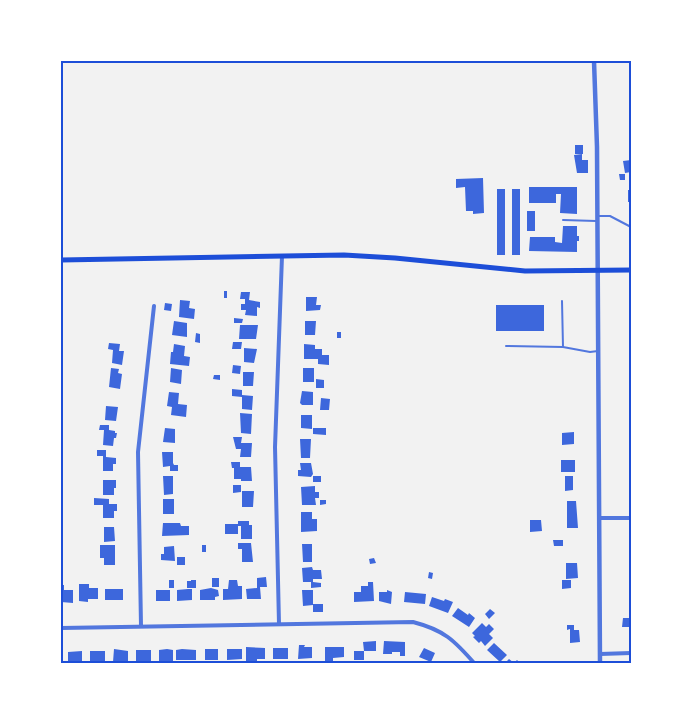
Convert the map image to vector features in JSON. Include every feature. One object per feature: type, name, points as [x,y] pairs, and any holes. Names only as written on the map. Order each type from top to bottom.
[{"type":"main road","points":[[61,260],[369,256],[502,269],[631,270]]},
{"type":"street","points":[[594,61],[597,147],[600,664]]},
{"type":"street","points":[[279,624],[276,447],[282,256]]},
{"type":"street","points":[[141,626],[138,452],[154,306]]},
{"type":"street","points":[[599,518],[631,518]]},
{"type":"street","points":[[61,628],[413,622],[432,628],[449,637],[475,664]]},
{"type":"street","points":[[600,654],[631,653]]},
{"type":"lane","points":[[563,220],[610,216],[631,227]]},
{"type":"lane","points":[[562,301],[563,347]]},
{"type":"lane","points":[[506,346],[563,347],[590,352],[598,351]]},
{"type":"building","points":[[575,145],[583,145],[583,154],[575,154]]},
{"type":"building","points":[[582,154],[582,160],[588,160],[588,173],[577,173],[574,155]]},
{"type":"building","points":[[631,160],[631,172],[625,173],[623,161]]},
{"type":"building","points":[[619,174],[625,174],[625,180],[620,180]]},
{"type":"building","points":[[483,178],[484,213],[473,214],[473,211],[466,211],[465,187],[456,188],[456,179]]},
{"type":"building","points":[[529,187],[577,187],[577,214],[560,213],[561,194],[556,194],[556,203],[529,203]]},
{"type":"building","points":[[497,189],[505,189],[505,255],[497,255]]},
{"type":"building","points":[[512,189],[520,189],[520,255],[512,255]]},
{"type":"building","points":[[628,190],[631,190],[631,202],[628,202]]},
{"type":"building","points":[[527,211],[535,211],[535,231],[527,231]]},
{"type":"building","points":[[563,226],[577,226],[579,241],[577,241],[577,252],[529,251],[530,237],[555,237],[555,242],[562,243]]},
{"type":"building","points":[[224,291],[227,291],[227,298],[224,298]]},
{"type":"building","points":[[241,292],[250,292],[249,300],[260,302],[260,308],[257,307],[257,316],[245,315],[246,310],[241,310],[241,304],[245,304],[245,299],[240,299]]},
{"type":"building","points":[[306,297],[317,297],[316,305],[321,305],[320,310],[306,311]]},
{"type":"building","points":[[180,300],[190,301],[189,308],[195,309],[194,319],[179,317]]},
{"type":"building","points":[[165,303],[172,304],[171,311],[164,310]]},
{"type":"building","points":[[496,305],[544,305],[544,331],[496,331]]},
{"type":"building","points":[[234,318],[243,319],[242,323],[234,323]]},
{"type":"building","points":[[174,321],[187,323],[187,337],[172,335]]},
{"type":"building","points":[[305,321],[316,321],[315,335],[305,335]]},
{"type":"building","points":[[240,325],[258,325],[256,339],[239,339]]},
{"type":"building","points":[[337,332],[341,332],[341,338],[337,338]]},
{"type":"building","points":[[196,333],[200,334],[200,343],[195,342]]},
{"type":"building","points":[[233,342],[242,342],[241,349],[232,349]]},
{"type":"building","points":[[109,343],[120,344],[119,351],[124,351],[122,365],[112,363],[113,350],[108,349]]},
{"type":"building","points":[[174,344],[185,346],[184,356],[190,357],[189,366],[170,364]]},
{"type":"building","points":[[304,344],[315,345],[315,349],[322,349],[322,355],[329,355],[329,365],[318,364],[318,359],[304,359]]},
{"type":"building","points":[[244,348],[257,349],[254,363],[244,362]]},
{"type":"building","points":[[233,365],[241,366],[240,374],[232,373]]},
{"type":"building","points":[[111,368],[119,369],[118,373],[122,374],[120,389],[109,387]]},
{"type":"building","points":[[171,368],[182,370],[181,384],[170,382]]},
{"type":"building","points":[[303,368],[314,368],[314,382],[303,382]]},
{"type":"building","points":[[243,372],[254,372],[253,386],[243,386]]},
{"type":"building","points":[[214,375],[220,375],[220,380],[213,379]]},
{"type":"building","points":[[316,379],[324,380],[324,388],[316,388]]},
{"type":"building","points":[[232,389],[242,390],[242,397],[232,396]]},
{"type":"building","points":[[302,391],[313,392],[313,405],[302,405],[300,403]]},
{"type":"building","points":[[169,392],[179,393],[178,404],[187,405],[186,417],[171,415],[172,407],[167,406]]},
{"type":"building","points":[[242,395],[253,396],[252,410],[242,409]]},
{"type":"building","points":[[321,398],[330,399],[329,410],[320,410]]},
{"type":"building","points":[[106,406],[118,407],[116,421],[105,420]]},
{"type":"building","points":[[240,413],[252,414],[251,434],[241,433]]},
{"type":"building","points":[[301,415],[312,415],[312,429],[301,428]]},
{"type":"building","points":[[100,425],[109,425],[109,430],[117,433],[113,446],[103,445],[104,430],[99,430]]},
{"type":"building","points":[[165,428],[175,429],[175,443],[163,442]]},
{"type":"building","points":[[313,428],[326,428],[326,435],[313,434]]},
{"type":"building","points":[[574,432],[574,444],[562,445],[562,433]]},
{"type":"building","points":[[233,437],[242,437],[241,443],[252,443],[251,457],[240,457],[241,449],[236,449]]},
{"type":"building","points":[[300,439],[311,439],[310,458],[301,458]]},
{"type":"building","points":[[97,450],[106,450],[106,457],[116,458],[116,464],[113,464],[113,471],[103,471],[103,456],[97,456]]},
{"type":"building","points":[[162,452],[173,452],[173,463],[178,465],[178,471],[170,471],[170,466],[163,467]]},
{"type":"building","points":[[561,460],[575,460],[575,472],[561,472]]},
{"type":"building","points":[[231,462],[240,462],[240,467],[251,467],[252,481],[234,479],[234,468],[232,468]]},
{"type":"building","points":[[300,463],[311,463],[313,474],[311,477],[298,476],[298,470],[301,470]]},
{"type":"building","points":[[163,476],[173,476],[173,494],[164,495]]},
{"type":"building","points":[[313,476],[321,476],[321,482],[313,482]]},
{"type":"building","points":[[565,476],[573,476],[573,490],[565,491]]},
{"type":"building","points":[[103,480],[116,480],[114,495],[103,495]]},
{"type":"building","points":[[233,485],[241,485],[241,492],[233,493]]},
{"type":"building","points":[[315,486],[315,492],[319,492],[319,498],[315,498],[316,505],[302,505],[301,487]]},
{"type":"building","points":[[242,491],[254,491],[253,507],[242,507]]},
{"type":"building","points":[[94,498],[109,499],[109,504],[117,504],[114,518],[103,518],[103,505],[94,505]]},
{"type":"building","points":[[163,499],[174,499],[174,514],[163,514]]},
{"type":"building","points":[[320,500],[326,500],[326,504],[320,505]]},
{"type":"building","points":[[567,501],[576,501],[578,528],[567,528]]},
{"type":"building","points":[[301,512],[312,512],[312,519],[317,519],[317,531],[301,532]]},
{"type":"building","points":[[530,520],[541,520],[542,531],[530,532]]},
{"type":"building","points":[[238,521],[249,521],[249,525],[252,525],[252,539],[241,539],[241,526],[238,526],[238,534],[225,534],[225,524],[238,524]]},
{"type":"building","points":[[163,523],[180,523],[181,526],[189,526],[189,535],[162,536]]},
{"type":"building","points":[[104,527],[114,527],[115,541],[104,542]]},
{"type":"building","points":[[553,540],[563,540],[563,546],[554,546]]},
{"type":"building","points":[[238,543],[251,543],[253,562],[242,562],[242,549],[238,549]]},
{"type":"building","points":[[302,544],[312,544],[312,562],[303,562]]},
{"type":"building","points":[[100,545],[115,545],[115,565],[104,565],[104,558],[100,558]]},
{"type":"building","points":[[202,545],[206,545],[206,552],[202,552]]},
{"type":"building","points":[[174,546],[175,561],[161,560],[161,554],[164,554],[164,547]]},
{"type":"building","points":[[177,557],[185,557],[185,565],[177,565]]},
{"type":"building","points":[[374,558],[376,563],[370,564],[369,559]]},
{"type":"building","points":[[566,563],[577,563],[578,578],[566,579]]},
{"type":"building","points":[[312,567],[313,570],[321,570],[322,579],[313,579],[313,582],[321,583],[321,587],[311,588],[311,582],[303,582],[302,568]]},
{"type":"building","points":[[429,572],[433,573],[432,579],[428,578]]},
{"type":"building","points":[[266,577],[267,587],[260,587],[261,599],[247,599],[246,589],[257,588],[257,578]]},
{"type":"building","points":[[212,578],[219,578],[219,587],[212,587]]},
{"type":"building","points":[[169,580],[174,580],[174,588],[169,588]]},
{"type":"building","points":[[196,580],[196,588],[187,588],[187,581]]},
{"type":"building","points":[[229,580],[237,580],[238,586],[242,586],[242,599],[223,600],[223,589],[228,589]]},
{"type":"building","points":[[562,580],[571,580],[571,588],[562,589]]},
{"type":"building","points":[[368,582],[373,582],[374,601],[354,602],[354,592],[361,592],[361,586],[368,586]]},
{"type":"building","points":[[79,584],[89,584],[89,588],[98,588],[98,599],[88,599],[88,602],[79,601]]},
{"type":"building","points":[[61,585],[64,585],[64,590],[73,590],[73,603],[61,602]]},
{"type":"building","points":[[211,588],[218,590],[219,596],[215,597],[215,600],[200,600],[200,590]]},
{"type":"building","points":[[105,589],[123,589],[123,600],[105,600]]},
{"type":"building","points":[[192,589],[192,600],[177,601],[177,590]]},
{"type":"building","points":[[156,590],[170,590],[170,601],[156,601]]},
{"type":"building","points":[[302,590],[313,590],[313,604],[323,604],[323,612],[313,612],[313,605],[303,606]]},
{"type":"building","points":[[387,590],[392,592],[391,604],[379,601],[379,592],[387,592]]},
{"type":"building","points":[[405,592],[426,594],[425,604],[404,602]]},
{"type":"building","points":[[432,597],[453,602],[448,613],[429,606]]},
{"type":"building","points":[[458,608],[475,618],[469,627],[452,616]]},
{"type":"building","points":[[490,609],[495,613],[489,619],[485,614]]},
{"type":"building","points":[[623,618],[631,618],[631,627],[622,627]]},
{"type":"building","points":[[482,623],[486,627],[489,624],[494,629],[489,634],[493,638],[485,646],[481,641],[479,643],[473,637],[475,636],[472,633]]},
{"type":"building","points":[[567,625],[574,625],[574,630],[579,630],[580,642],[570,643],[570,629],[567,630]]},
{"type":"building","points":[[376,641],[376,651],[364,651],[363,642]]},
{"type":"building","points":[[384,641],[405,642],[405,656],[400,656],[400,652],[383,654]]},
{"type":"building","points":[[494,643],[507,655],[500,662],[487,650]]},
{"type":"building","points":[[299,645],[312,647],[312,658],[298,659]]},
{"type":"building","points":[[246,647],[265,648],[265,659],[257,659],[257,663],[246,664]]},
{"type":"building","points":[[325,647],[344,647],[344,657],[333,658],[333,662],[325,662]]},
{"type":"building","points":[[273,648],[288,648],[288,659],[273,659]]},
{"type":"building","points":[[424,648],[435,653],[431,662],[419,657]]},
{"type":"building","points":[[114,649],[128,651],[128,661],[113,662]]},
{"type":"building","points":[[205,649],[218,649],[218,660],[205,660]]},
{"type":"building","points":[[227,649],[242,649],[242,659],[227,660]]},
{"type":"building","points":[[136,650],[151,650],[151,661],[136,662]]},
{"type":"building","points":[[159,650],[173,650],[173,661],[159,661]]},
{"type":"building","points":[[176,650],[196,650],[196,660],[176,660]]},
{"type":"building","points":[[82,651],[82,662],[68,663],[68,652]]},
{"type":"building","points":[[90,651],[105,651],[105,664],[90,664]]},
{"type":"building","points":[[354,651],[364,651],[364,660],[354,660]]},
{"type":"building","points":[[509,659],[514,663],[517,660],[521,664],[504,664]]}]
